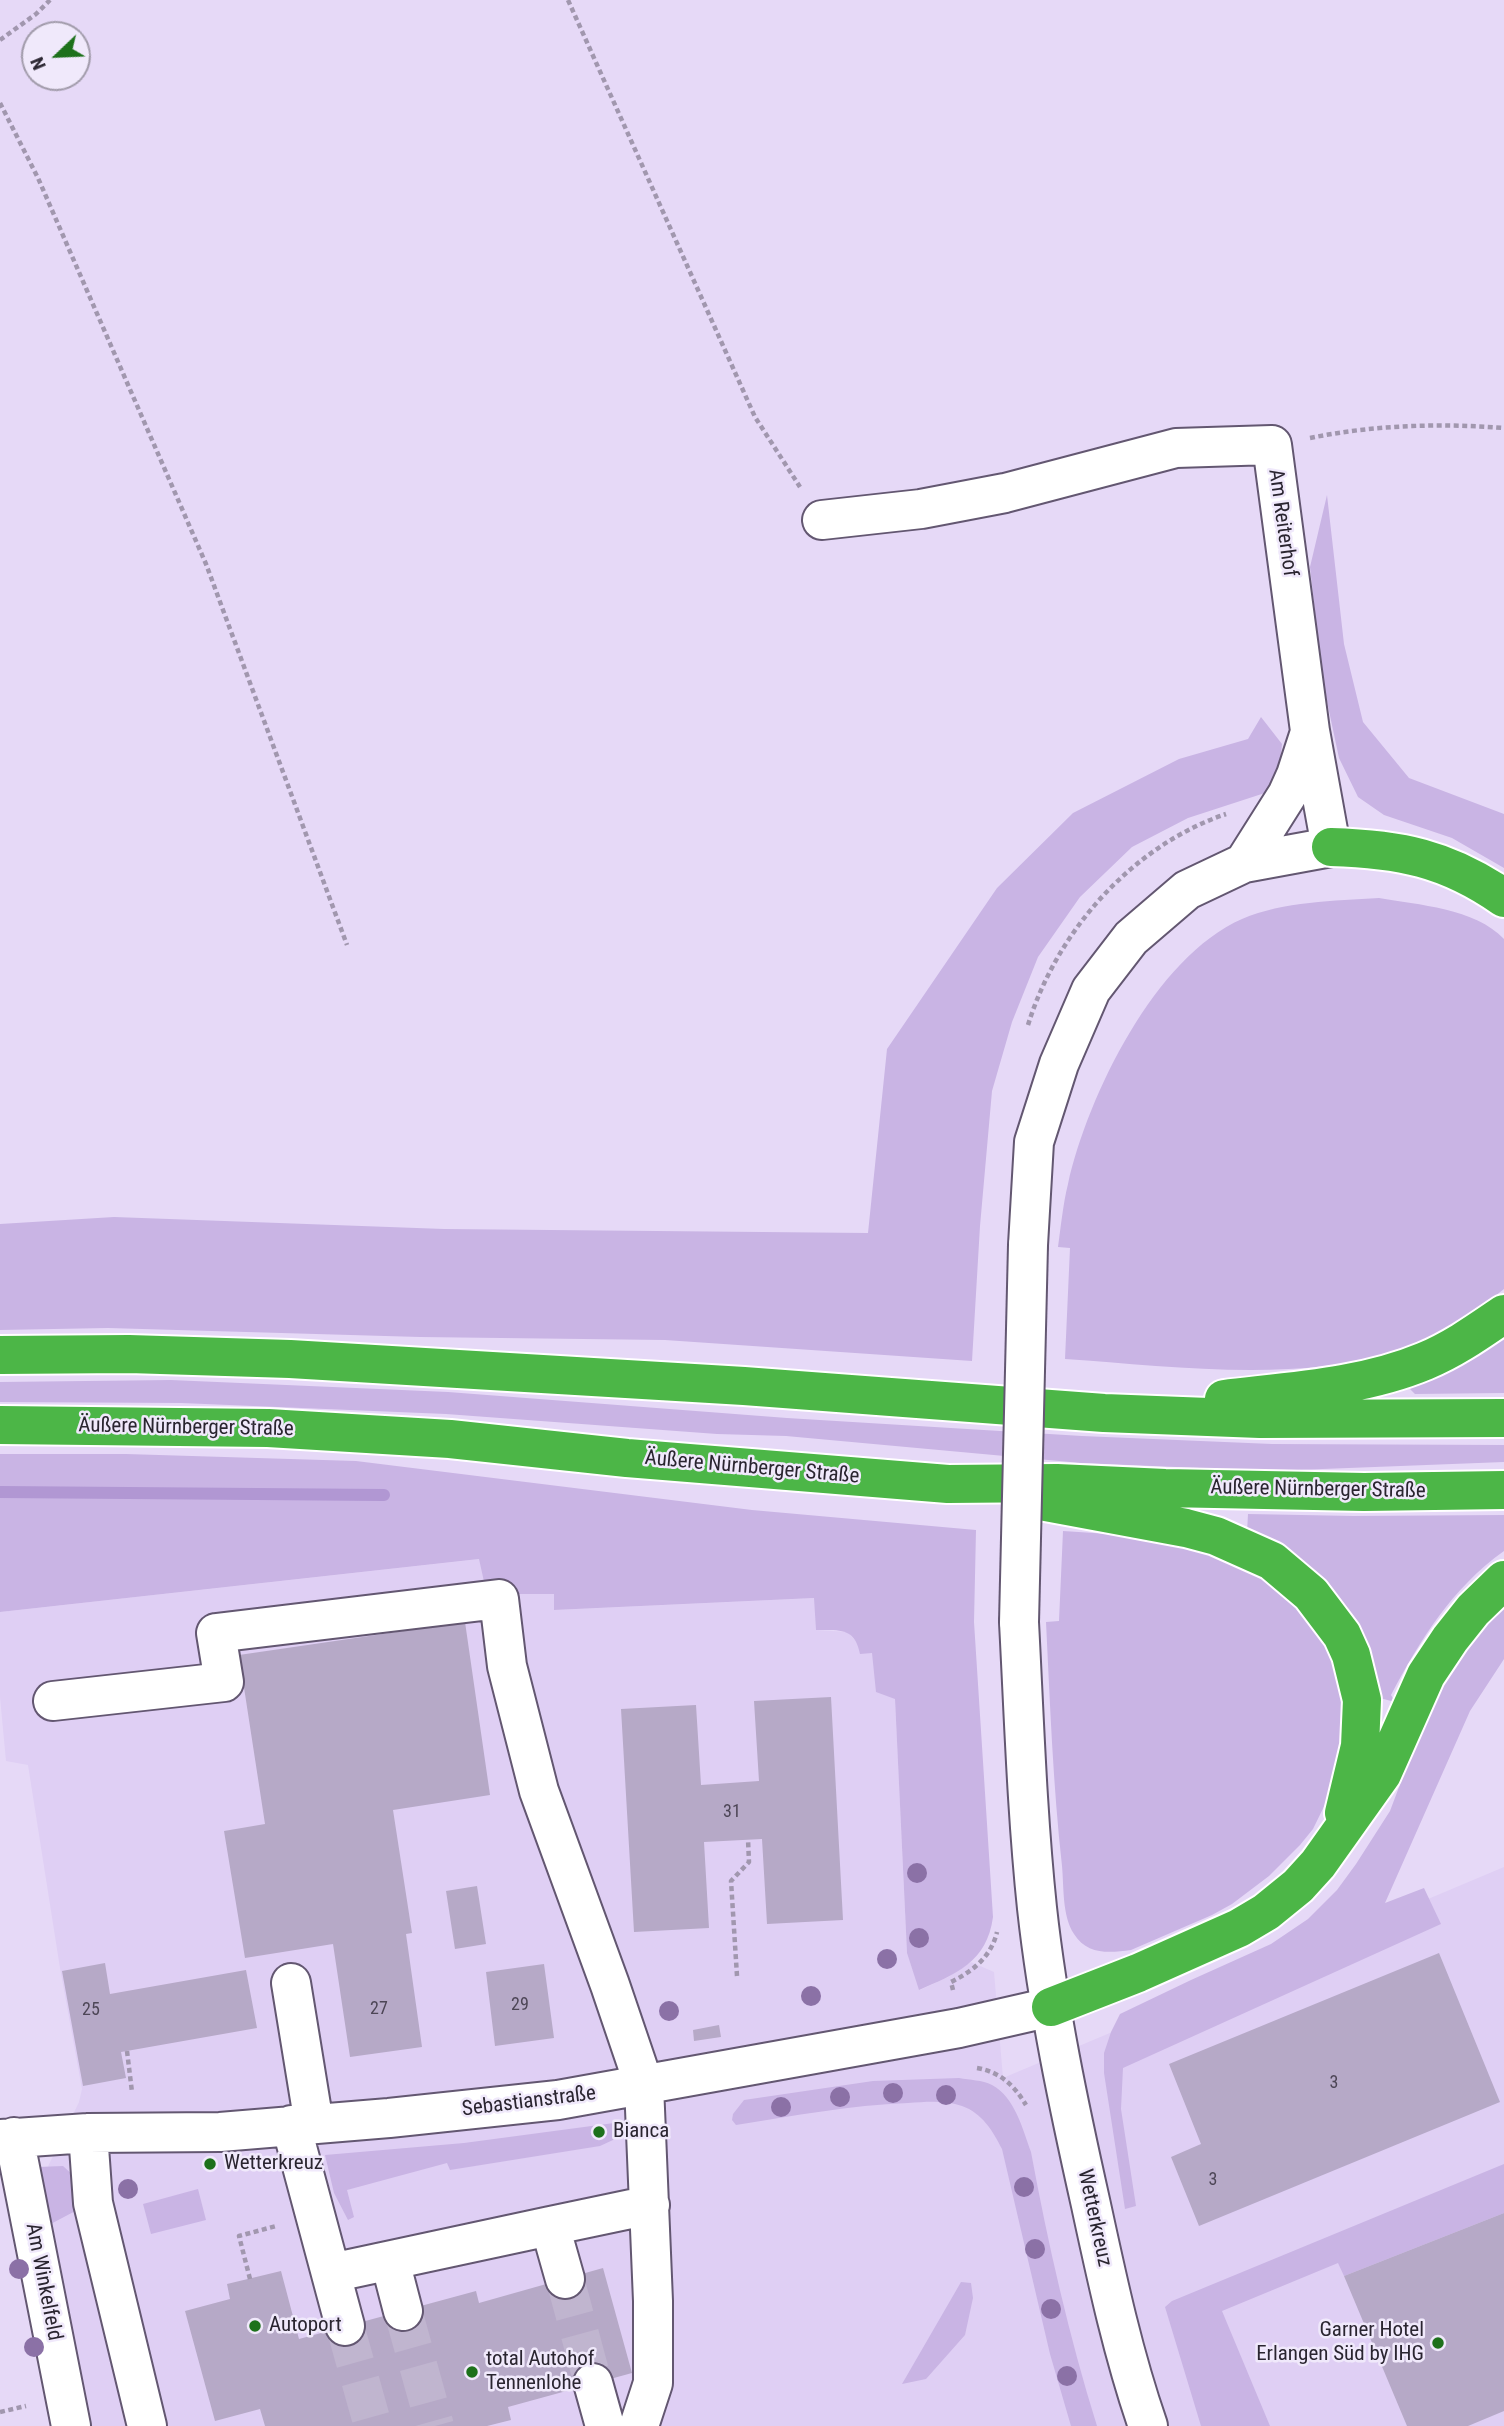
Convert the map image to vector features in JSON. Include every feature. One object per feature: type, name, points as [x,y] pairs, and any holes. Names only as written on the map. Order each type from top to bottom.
[{"type":"highway","points":[[1331,847],[1377,848],[1414,855],[1481,882],[1504,898]]},
{"type":"highway","points":[[1104,1413],[1377,1377],[1424,1361],[1461,1343],[1504,1314]]},
{"type":"highway","points":[[0,1356],[128,1354],[290,1359],[744,1386],[1104,1413],[1260,1419],[1504,1419]]},
{"type":"highway","name":"Äußere Nürnberger Straße","points":[[0,1425],[268,1428],[450,1440],[627,1458],[948,1484],[1057,1483],[1364,1492],[1504,1490]]},
{"type":"highway","points":[[948,1484],[1186,1528],[1216,1536],[1272,1561],[1295,1578],[1327,1612],[1342,1635],[1351,1656],[1362,1700],[1362,1727],[1357,1764],[1337,1838]]},
{"type":"highway","points":[[1051,2007],[1139,1973],[1239,1928],[1266,1912],[1298,1886],[1318,1864],[1382,1774],[1426,1675],[1450,1639],[1473,1610],[1504,1580]]},
{"type":"street","name":"Am Reiterhof","points":[[822,520],[921,509],[1005,493],[1176,448],[1272,445],[1310,731],[1331,847]]},
{"type":"street","points":[[1244,863],[1287,795],[1310,731]]},
{"type":"street","name":"Wetterkreuz","points":[[1148,2426],[1112,2302],[1066,2092],[1037,1907],[1019,1622],[1027,1245],[1034,1142],[1059,1064],[1091,990],[1131,938],[1187,890],[1244,863],[1331,847]]},
{"type":"street","points":[[52,1701],[224,1682],[216,1633],[499,1599],[507,1666],[539,1791],[644,2085],[653,2301],[653,2383],[639,2426]]},
{"type":"street","points":[[291,1983],[303,2124],[331,2273],[345,2326]]},
{"type":"street","name":"Sebastianstraße","points":[[7,2138],[88,2133],[220,2132],[558,2100],[959,2028],[1051,2007]]},
{"type":"street","points":[[88,2133],[93,2203],[147,2426]]},
{"type":"street","name":"Am Winkelfeld","points":[[7,2138],[71,2426]]},
{"type":"street","points":[[331,2273],[650,2205]]},
{"type":"street","points":[[550,2226],[565,2279]]},
{"type":"street","points":[[390,2261],[403,2311]]},
{"type":"street","points":[[593,2384],[605,2426]]},
{"type":"path","points":[[0,40],[36,14],[50,0]]},
{"type":"path","points":[[568,0],[755,417],[822,520]]},
{"type":"path","points":[[0,103],[38,178],[206,564],[347,945]]},
{"type":"path","points":[[1272,445],[1346,431],[1461,425],[1504,428]]},
{"type":"path","points":[[737,1976],[731,1881],[749,1862],[748,1839]]},
{"type":"path","points":[[959,2028],[951,1982],[978,1966],[989,1952],[998,1927]]},
{"type":"path","points":[[250,2279],[239,2236],[286,2224]]},
{"type":"shaded area","points":[[1327,495],[1344,644],[1363,722],[1409,778],[1504,814],[1504,868],[1452,838],[1384,815],[1358,797],[1339,758],[1322,678],[1310,567]]},
{"type":"shaded area","points":[[1261,717],[1282,744],[1280,766],[1271,791],[1188,818],[1132,847],[1080,897],[1038,957],[1012,1022],[992,1091],[972,1361],[665,1340],[420,1337],[108,1328],[0,1330],[0,1224],[114,1217],[444,1229],[868,1233],[887,1049],[997,888],[1073,813],[1179,759],[1248,739]]},
{"type":"shaded area","points":[[1379,898],[1462,914],[1478,920],[1504,939],[1504,1289],[1465,1318],[1424,1341],[1394,1352],[1355,1361],[1315,1367],[1231,1370],[1065,1359],[1070,1248],[1058,1247],[1068,1184],[1091,1110],[1130,1032],[1154,996],[1181,964],[1210,938],[1242,919],[1292,905]]},
{"type":"shaded area","points":[[1504,1337],[1504,1393],[1415,1394],[1410,1389],[1413,1383],[1460,1364]]},
{"type":"shaded area","points":[[171,1380],[448,1392],[787,1418],[1082,1436],[1272,1444],[1504,1445],[1504,1462],[1271,1471],[1081,1463],[786,1436],[717,1434],[446,1414],[181,1403],[0,1402],[0,1382]]},
{"type":"shaded area","points":[[0,1454],[126,1454],[356,1461],[752,1510],[976,1530],[974,1622],[993,1917],[984,1945],[977,1956],[957,1972],[919,1990],[907,1953],[895,1699],[876,1692],[872,1653],[860,1654],[854,1639],[845,1632],[816,1630],[814,1598],[554,1610],[554,1594],[511,1594],[509,1582],[485,1586],[479,1559],[0,1612]]},
{"type":"shaded area","points":[[1248,1514],[1504,1515],[1504,1551],[1468,1581],[1439,1616],[1391,1695],[1395,1702],[1376,1697],[1247,1533]]},
{"type":"shaded area","points":[[1063,1531],[1155,1537],[1208,1548],[1284,1588],[1332,1652],[1348,1712],[1334,1786],[1313,1829],[1300,1845],[1269,1876],[1232,1904],[1131,1950],[1107,1952],[1085,1946],[1070,1927],[1065,1910],[1046,1622],[1059,1621]]},
{"type":"shaded area","points":[[480,1559],[509,1582],[512,1594],[554,1594],[555,1610],[815,1598],[816,1630],[848,1632],[858,1644],[872,1653],[895,1698],[907,1953],[920,1990],[971,1962],[994,1972],[1003,2078],[1504,1867],[1504,2426],[87,2426],[40,2183],[79,2102],[82,2089],[28,1765],[6,1761],[0,1697],[0,1612]]},
{"type":"shaded area","points":[[1504,1601],[1504,1659],[1470,1711],[1385,1903],[1424,1888],[1441,1924],[1123,2068],[1121,2109],[1136,2206],[1125,2209],[1104,2073],[1104,2053],[1120,2014],[1271,1944],[1308,1919],[1337,1890],[1390,1811],[1422,1726],[1460,1650]]},
{"type":"shaded area","points":[[959,2078],[984,2082],[1000,2090],[1007,2097],[1021,2124],[1031,2152],[1068,2324],[1097,2426],[1071,2426],[1050,2354],[1002,2149],[991,2129],[981,2118],[956,2104],[929,2102],[843,2108],[736,2125],[732,2120],[733,2114],[744,2100],[873,2081]]},
{"type":"shaded area","points":[[614,2123],[621,2130],[613,2140],[600,2146],[450,2170],[447,2163],[347,2190],[354,2217],[348,2220],[334,2193],[325,2155],[464,2143]]},
{"type":"shaded area","points":[[1504,2164],[1504,2213],[1344,2276],[1338,2263],[1222,2311],[1270,2426],[1201,2426],[1165,2307],[1172,2301]]},
{"type":"shaded area","points":[[63,2166],[76,2178],[81,2208],[45,2227],[38,2167]]},
{"type":"shaded area","points":[[198,2189],[206,2220],[151,2234],[143,2204]]},
{"type":"shaded area","points":[[961,2282],[971,2283],[973,2298],[965,2335],[926,2379],[902,2384]]},
{"type":"building","points":[[465,1622],[490,1795],[393,1810],[412,1933],[406,1934],[422,2047],[350,2057],[333,1944],[245,1958],[224,1831],[265,1824],[239,1655]]},
{"type":"building","points":[[831,1697],[843,1920],[767,1924],[762,1839],[704,1842],[709,1928],[634,1932],[621,1709],[696,1705],[701,1785],[759,1781],[754,1701]]},
{"type":"building","points":[[477,1886],[486,1944],[455,1949],[446,1891]]},
{"type":"building","points":[[1439,1953],[1500,2102],[1199,2226],[1171,2157],[1201,2144],[1169,2064]]},
{"type":"building","points":[[105,1963],[110,1994],[246,1970],[257,2028],[121,2052],[126,2078],[83,2086],[62,1971]]},
{"type":"building","points":[[544,1964],[554,2038],[495,2046],[486,1972]]},
{"type":"building","points":[[719,2025],[721,2037],[694,2041],[693,2030]]},
{"type":"building","name":"Garner Hotel Erlangen Süd by IHG","points":[[1504,2213],[1504,2411],[1468,2426],[1407,2426],[1344,2276]]},
{"type":"building","points":[[603,2268],[632,2373],[508,2407],[511,2420],[487,2426],[265,2426],[260,2409],[215,2421],[185,2311],[230,2299],[227,2284],[281,2271],[299,2339],[476,2291],[479,2303]]},
{"type":"waterway","points":[[0,1492],[384,1495]]},
{"type":"tunnel","points":[[565,2279],[593,2383]]},
{"type":"tunnel","points":[[403,2311],[435,2426]]},
{"type":"tunnel","points":[[345,2326],[373,2426]]},
{"type":"place","name":"Bianca","points":[[599,2132]]},
{"type":"place","name":"Wetterkreuz","points":[[210,2164]]},
{"type":"place","name":"Autoport","points":[[255,2326]]},
{"type":"place","name":"Garner Hotel Erlangen Süd by IHG","points":[[1438,2343]]},
{"type":"place","name":"total Autohof Tennenlohe","points":[[472,2372]]}]
